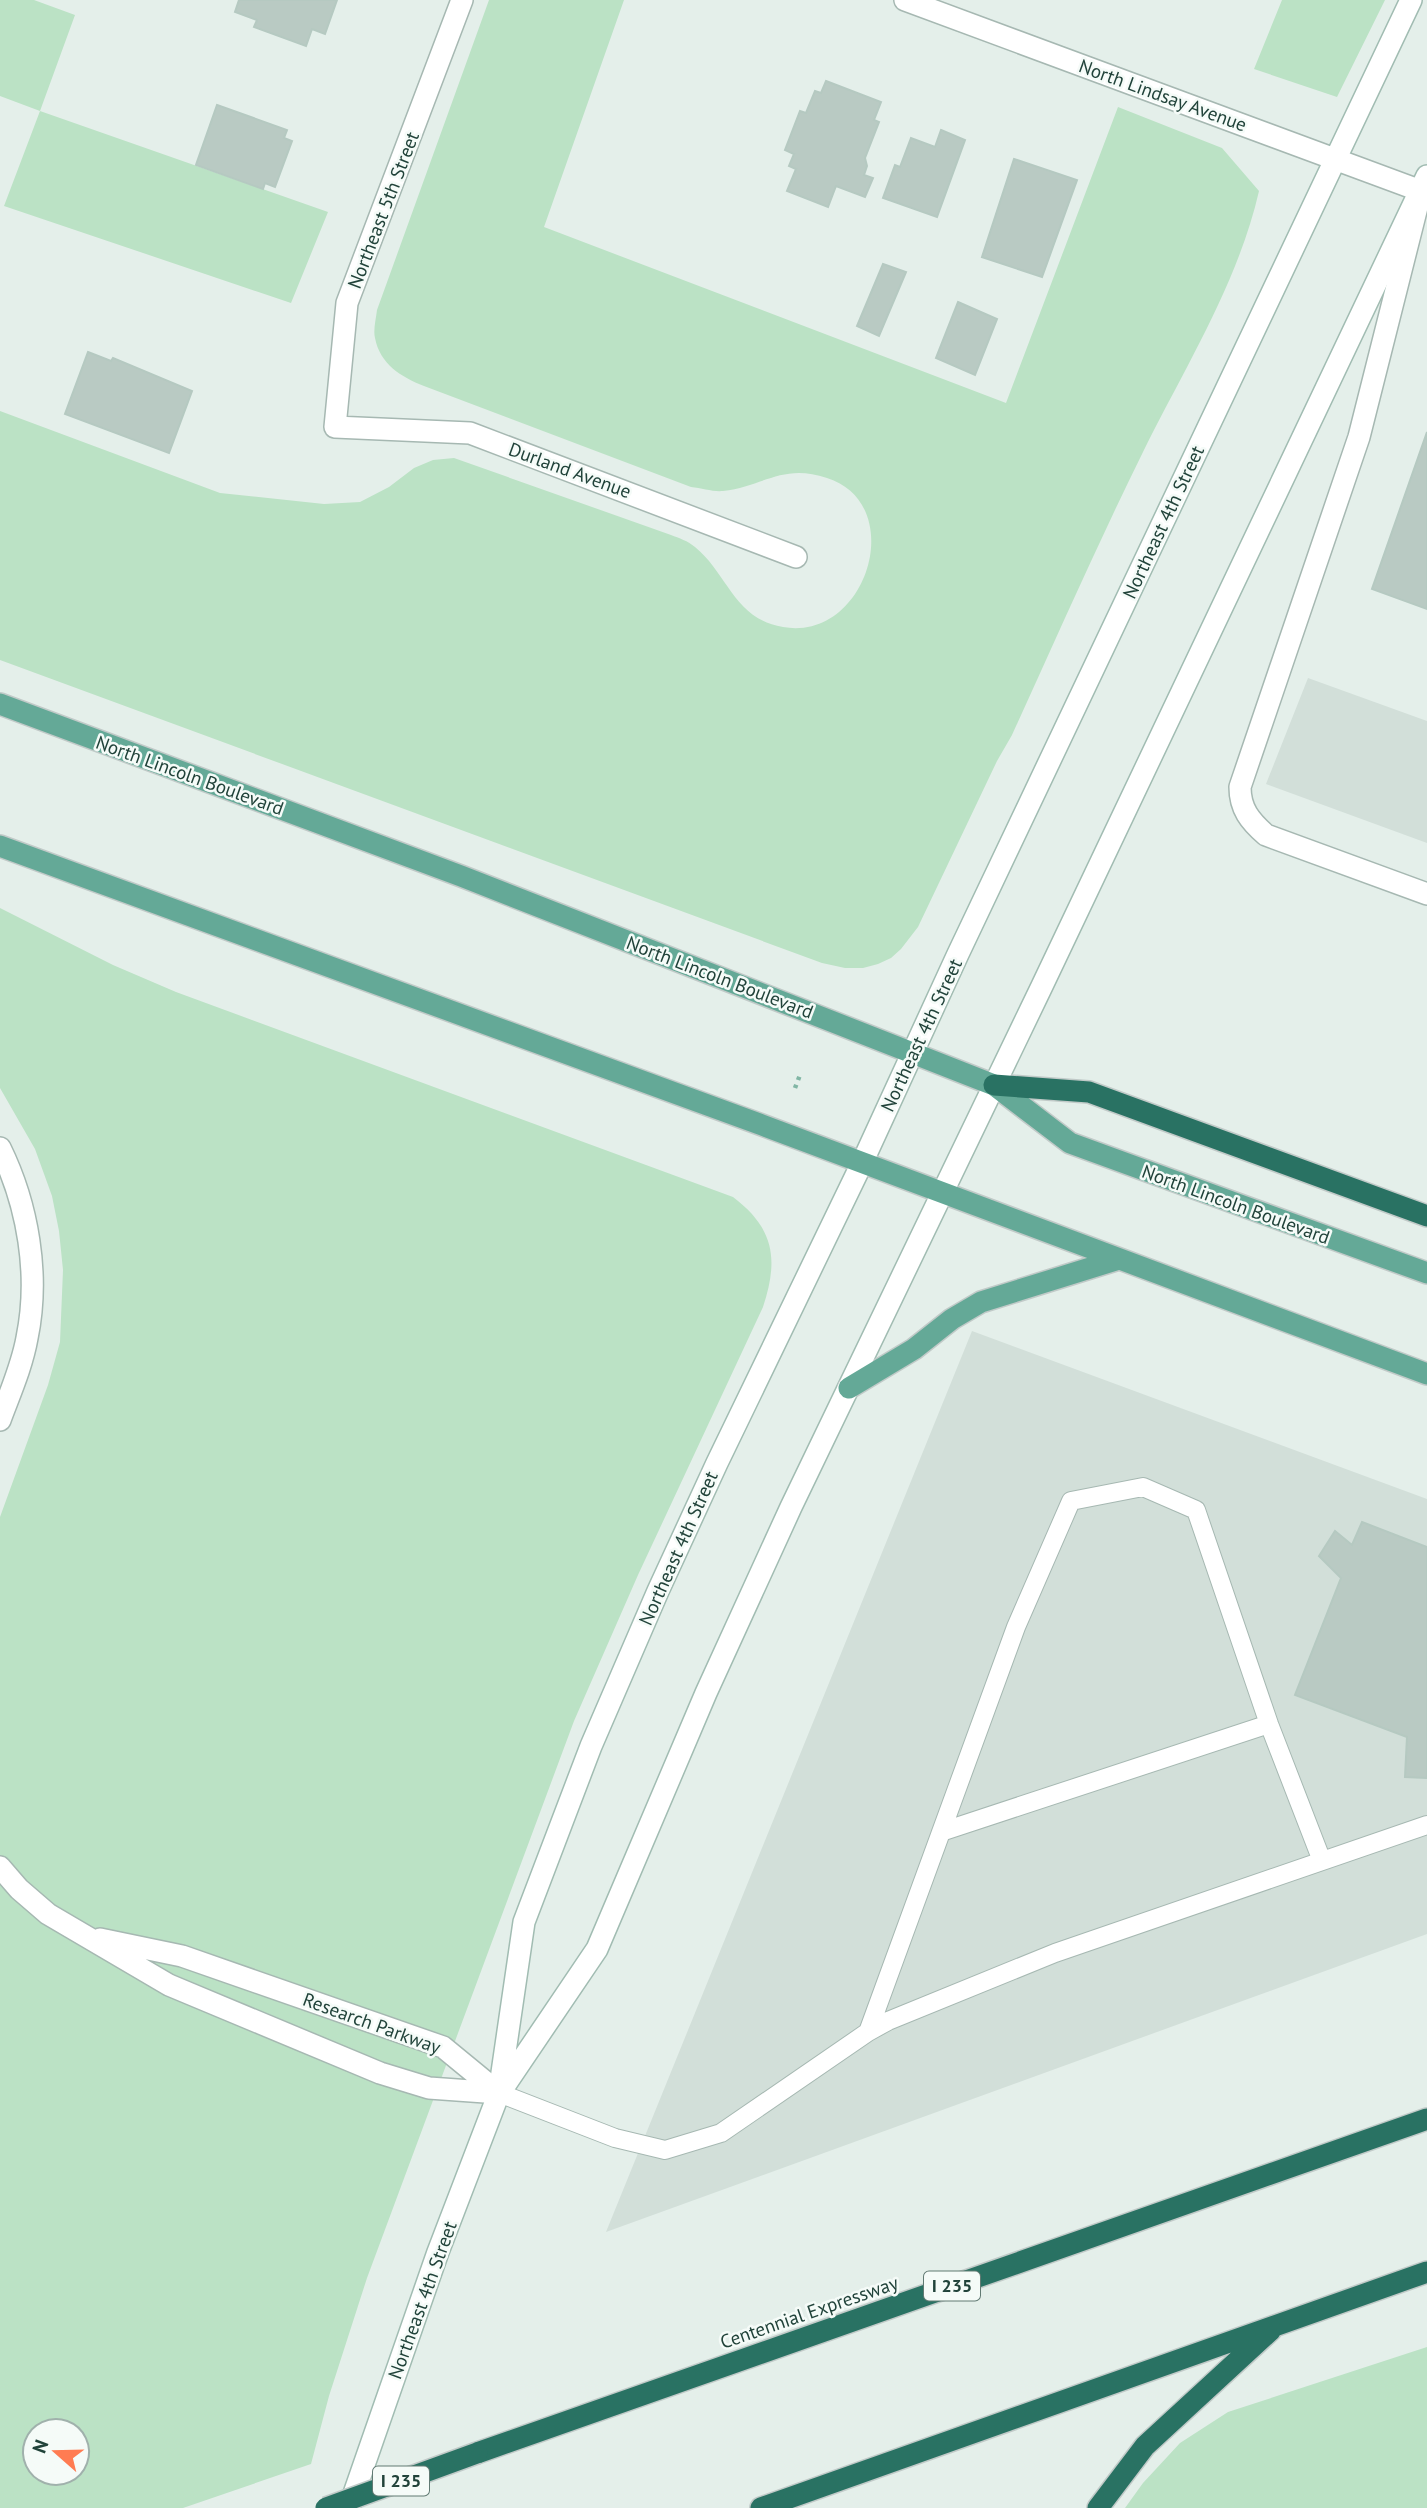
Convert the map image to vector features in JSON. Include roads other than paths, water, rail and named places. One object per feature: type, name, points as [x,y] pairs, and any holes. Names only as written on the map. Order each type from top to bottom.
[{"type":"highway","points":[[994,1085],[1089,1092],[1427,1216]]},
{"type":"highway","name":"Centennial Expressway","points":[[326,2508],[1427,2119]]},
{"type":"highway","points":[[761,2508],[1427,2272]]},
{"type":"highway","points":[[1098,2508],[1145,2446],[1278,2324]]},
{"type":"main road","name":"Northeast 5th Street","points":[[335,427],[347,303],[463,0]]},
{"type":"main road","name":"North Lindsay Avenue","points":[[905,0],[1335,159],[1424,183]]},
{"type":"main road","name":"Northeast 4th Street","points":[[349,2508],[438,2252],[499,2093],[524,1922],[592,1746],[658,1591],[717,1463],[862,1163],[911,1053],[1411,0]]},
{"type":"main road","name":"Northeast 4th Street","points":[[499,2093],[597,1949],[706,1693],[791,1507],[1424,183]]},
{"type":"main road","points":[[1424,183],[1359,437],[1240,788],[1240,803],[1254,825],[1266,835],[1427,894]]},
{"type":"main road","name":"Durland Avenue","points":[[335,427],[470,433],[796,557]]},
{"type":"main road","name":"North Lincoln Boulevard","points":[[0,704],[461,876],[994,1085],[1070,1143],[1427,1273]]},
{"type":"main road","points":[[0,846],[1427,1374]]},
{"type":"main road","points":[[0,1148],[12,1171],[21,1205],[29,1238],[33,1277],[27,1340],[0,1420]]},
{"type":"main road","points":[[849,1388],[914,1349],[952,1319],[981,1303],[1119,1259]]},
{"type":"main road","name":"Research Parkway","points":[[0,1867],[19,1889],[48,1914],[169,1985],[380,2073],[429,2088],[499,2093]]},
{"type":"main road","name":"Research Parkway","points":[[81,1935],[182,1955],[443,2047],[499,2093]]},
{"type":"lane","points":[[868,2032],[1016,1627],[1071,1501],[1143,1487],[1196,1510],[1269,1724],[1321,1861]]},
{"type":"lane","points":[[941,1832],[1269,1724]]},
{"type":"lane","points":[[499,2093],[615,2138],[665,2150],[721,2133],[888,2021],[1055,1953],[1427,1825]]}]
